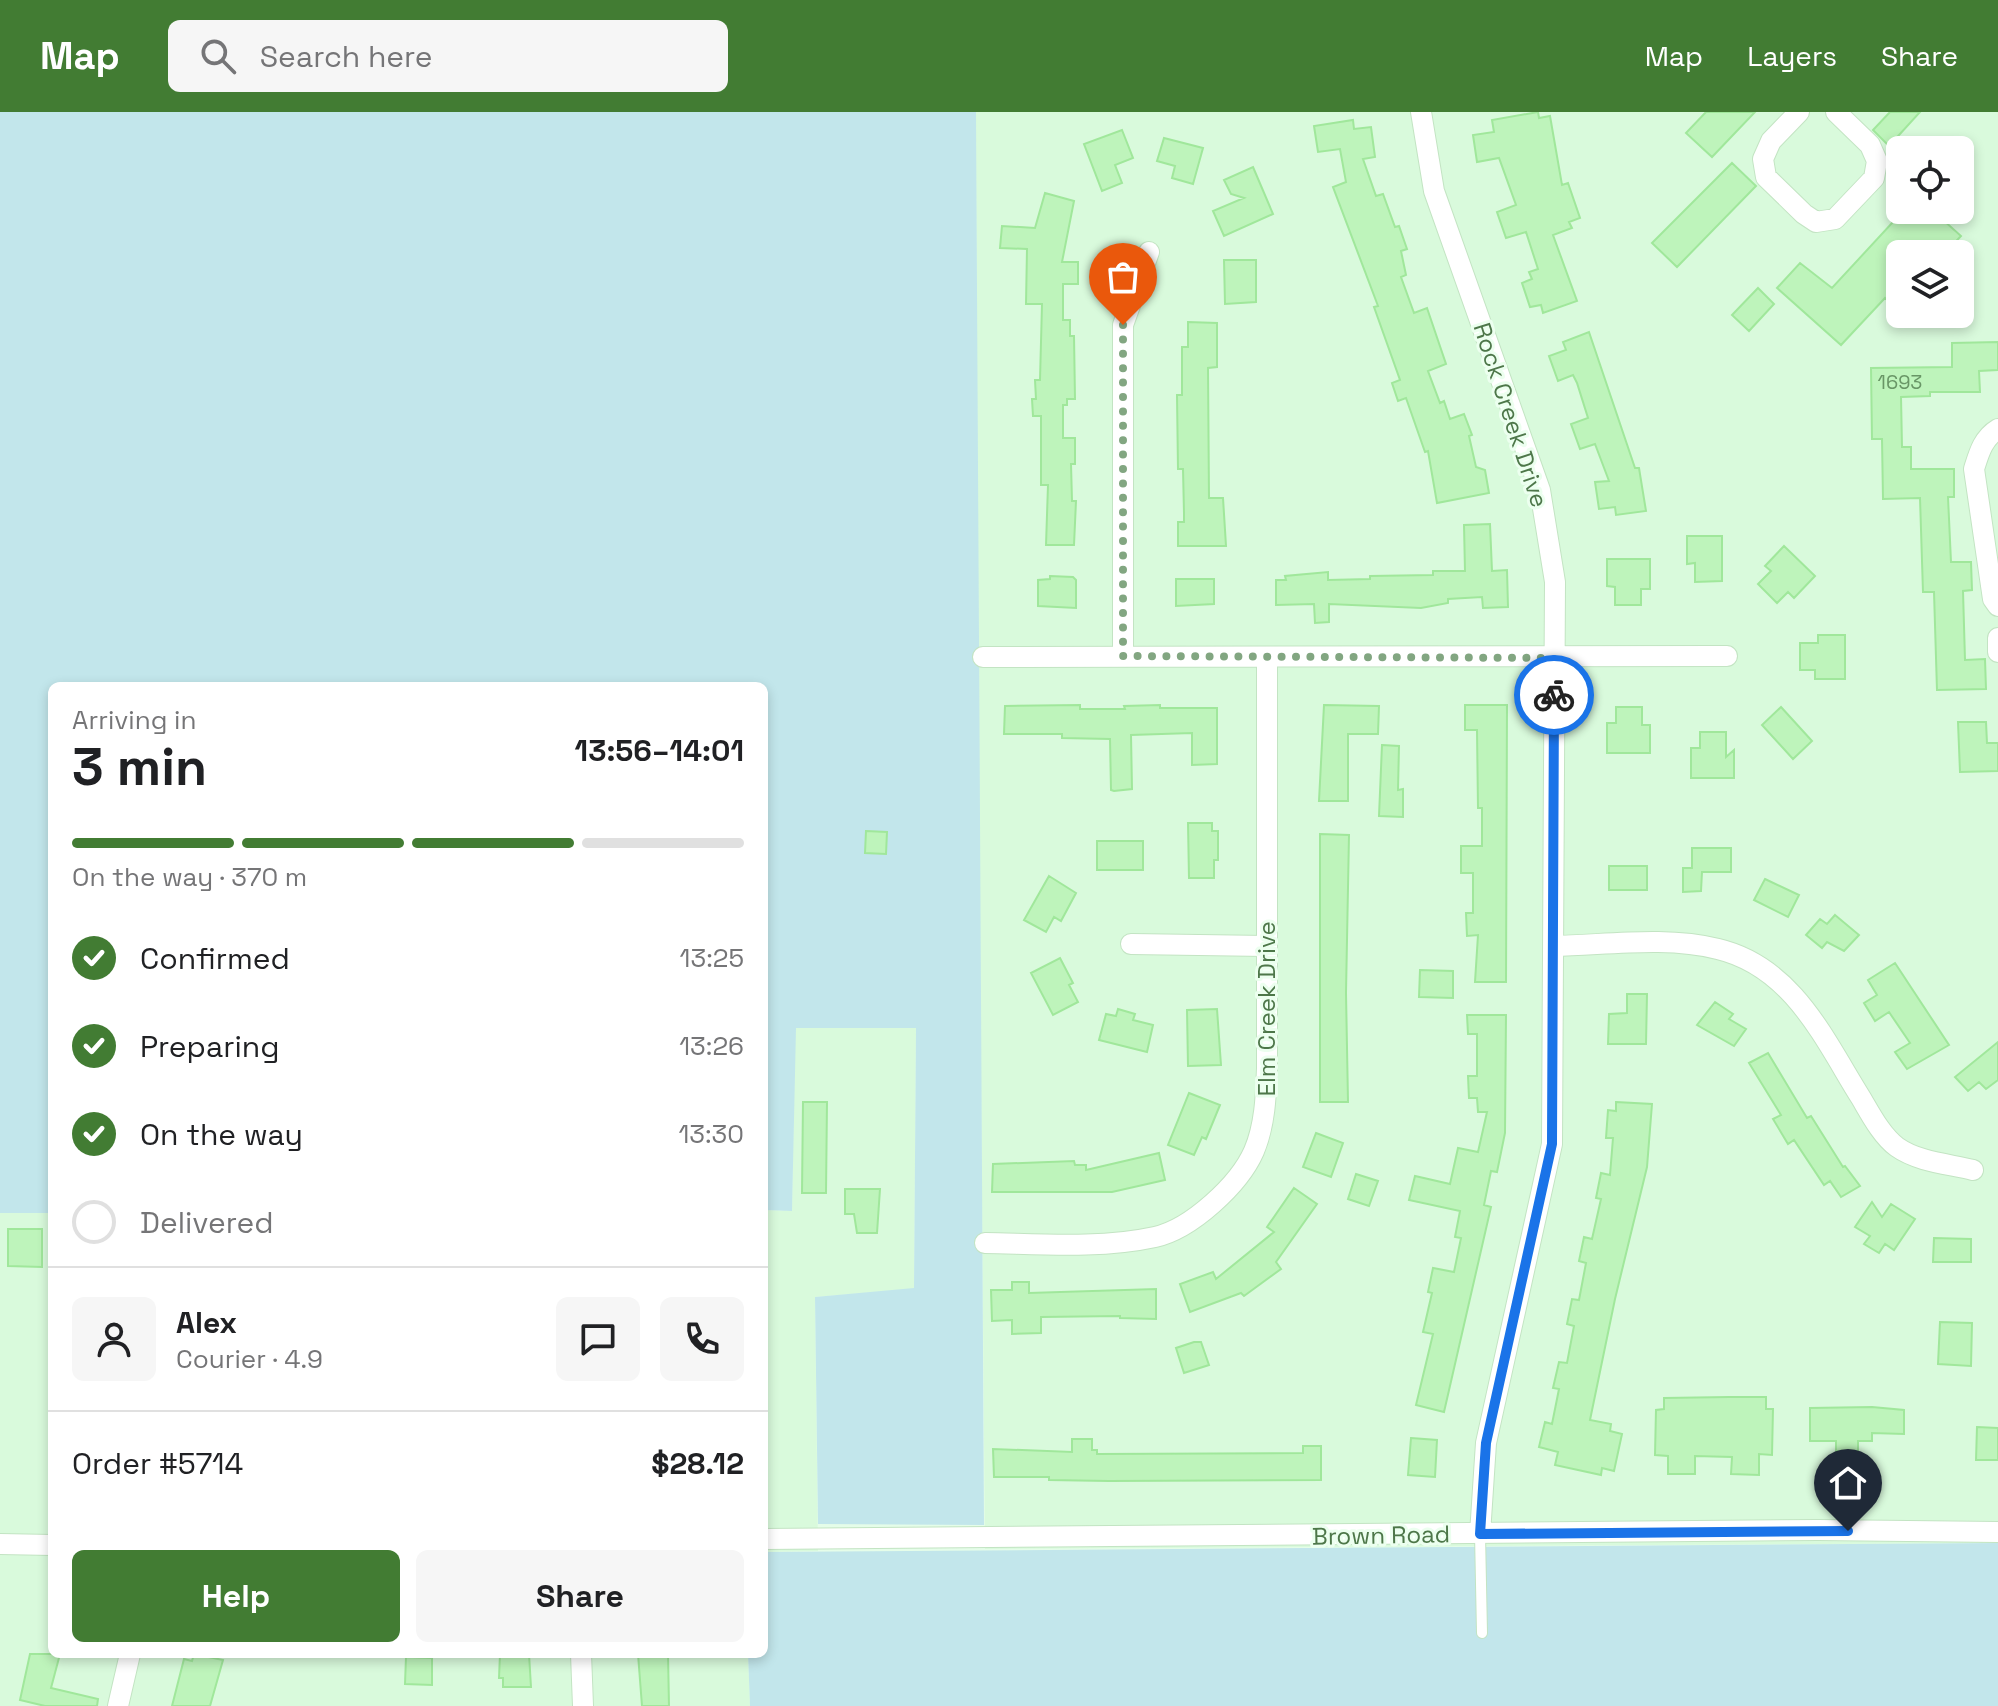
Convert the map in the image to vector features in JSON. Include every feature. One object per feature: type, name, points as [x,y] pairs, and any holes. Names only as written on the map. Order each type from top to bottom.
[{"type":"street","name":"Rock Creek Drive","points":[[1421,112],[1434,191],[1540,490],[1555,582],[1552,1144],[1486,1443],[1480,1534]]},
{"type":"street","points":[[1799,112],[1771,141],[1763,159],[1766,177],[1816,222],[1835,219],[1874,178],[1877,161],[1870,145],[1836,112]]},
{"type":"street","points":[[1123,656],[1123,325],[1149,252]]},
{"type":"street","points":[[1998,429],[1991,433],[1979,450],[1974,469],[1993,599],[1998,606]]},
{"type":"street","points":[[1998,638],[1998,652]]},
{"type":"street","points":[[983,657],[1727,656]]},
{"type":"street","name":"Elm Creek Drive","points":[[985,1243],[1113,1243],[1158,1237],[1196,1218],[1227,1189],[1253,1153],[1265,1111],[1267,657]]},
{"type":"street","points":[[1131,944],[1266,946]]},
{"type":"street","points":[[1554,946],[1685,944],[1720,949],[1753,962],[1782,982],[1806,1010],[1877,1125],[1897,1147],[1920,1158],[1973,1170]]},
{"type":"street","name":"Brown Road","points":[[768,1539],[1998,1532]]},
{"type":"street","points":[[0,1544],[48,1545]]},
{"type":"street","points":[[118,1706],[129,1658]]},
{"type":"street","points":[[581,1658],[583,1706]]},
{"type":"lane","points":[[1480,1534],[1482,1633]]},
{"type":"shaded area","points":[[0,112],[976,112],[984,1525],[818,1524],[815,1297],[914,1288],[916,1028],[796,1028],[792,1211],[768,1210],[768,682],[48,682],[48,1213],[0,1213]]},
{"type":"shaded area","points":[[976,112],[1998,112],[1998,1543],[985,1549]]},
{"type":"shaded area","points":[[795,1028],[916,1028],[914,1289],[815,1297],[818,1551],[768,1552],[768,1210],[792,1211]]},
{"type":"shaded area","points":[[0,1213],[48,1213],[48,1658],[748,1658],[750,1706],[0,1706]]},
{"type":"shaded area","points":[[1998,1543],[1998,1706],[750,1706],[748,1658],[768,1658],[768,1552]]},
{"type":"building","points":[[1538,112],[1539,118],[1550,116],[1562,185],[1568,183],[1580,218],[1569,222],[1572,228],[1553,235],[1577,301],[1543,313],[1541,305],[1530,307],[1522,283],[1532,279],[1529,272],[1538,269],[1526,232],[1506,238],[1497,212],[1516,205],[1499,158],[1477,162],[1473,135],[1494,132],[1492,120]]},
{"type":"building","points":[[1706,112],[1755,112],[1712,157],[1686,133]]},
{"type":"building","points":[[1890,112],[1920,112],[1898,136],[1886,136],[1886,143],[1873,130]]},
{"type":"building","points":[[1353,120],[1354,129],[1371,127],[1375,157],[1363,159],[1376,196],[1383,194],[1407,249],[1401,251],[1406,275],[1401,277],[1414,313],[1427,308],[1446,364],[1428,371],[1440,403],[1444,401],[1450,419],[1464,414],[1472,435],[1469,436],[1476,467],[1485,470],[1489,493],[1437,503],[1428,451],[1425,452],[1406,398],[1398,401],[1392,383],[1400,380],[1374,307],[1378,306],[1333,187],[1346,182],[1340,149],[1318,152],[1314,126]]},
{"type":"building","points":[[1122,130],[1133,158],[1115,165],[1122,183],[1102,191],[1084,144]]},
{"type":"building","points":[[1164,138],[1203,148],[1193,184],[1172,178],[1175,166],[1157,161]]},
{"type":"building","points":[[1732,163],[1756,186],[1677,267],[1652,243]]},
{"type":"building","points":[[1253,167],[1273,214],[1224,236],[1213,211],[1244,198],[1231,194],[1224,180]]},
{"type":"building","points":[[1045,193],[1074,201],[1062,262],[1078,262],[1078,284],[1063,284],[1063,320],[1070,320],[1070,336],[1074,336],[1075,399],[1067,399],[1067,405],[1063,405],[1063,438],[1075,438],[1075,464],[1071,464],[1072,501],[1076,501],[1074,545],[1046,545],[1048,485],[1041,485],[1041,416],[1033,416],[1032,399],[1036,399],[1035,380],[1040,380],[1042,304],[1026,304],[1027,249],[1000,248],[1002,226],[1035,228]]},
{"type":"building","points":[[1891,224],[1948,224],[1961,236],[1957,240],[1886,240],[1886,299],[1841,345],[1777,288],[1800,263],[1832,288]]},
{"type":"building","points":[[1224,260],[1256,260],[1256,302],[1225,304]]},
{"type":"building","points":[[1758,288],[1774,304],[1749,331],[1732,315]]},
{"type":"building","points":[[1188,322],[1217,323],[1217,367],[1208,368],[1209,498],[1223,498],[1226,546],[1178,546],[1178,522],[1184,522],[1184,513],[1183,469],[1178,469],[1177,395],[1182,395],[1182,347],[1188,347]]},
{"type":"building","points":[[1589,332],[1635,468],[1639,468],[1646,511],[1616,515],[1615,507],[1599,509],[1595,482],[1609,481],[1595,444],[1580,449],[1571,424],[1588,418],[1577,383],[1573,375],[1558,381],[1549,356],[1566,350],[1563,342]]},
{"type":"building","points":[[1998,342],[1998,370],[1979,371],[1980,392],[1930,392],[1930,396],[1901,397],[1902,447],[1911,447],[1911,469],[1954,469],[1954,497],[1948,497],[1951,562],[1971,562],[1972,590],[1963,591],[1965,660],[1985,659],[1986,689],[1937,690],[1934,592],[1923,592],[1920,498],[1883,499],[1882,439],[1872,439],[1871,368],[1952,367],[1952,343]]},
{"type":"building","points":[[1490,524],[1492,571],[1507,570],[1508,607],[1483,608],[1482,597],[1448,599],[1448,603],[1421,608],[1329,604],[1329,622],[1315,623],[1314,604],[1276,605],[1276,580],[1286,580],[1285,576],[1328,572],[1328,580],[1370,579],[1370,576],[1465,571],[1464,525]]},
{"type":"building","points":[[1687,536],[1722,536],[1722,581],[1695,582],[1695,563],[1687,564]]},
{"type":"building","points":[[1784,546],[1815,576],[1794,598],[1788,592],[1777,603],[1758,584],[1771,571],[1765,566]]},
{"type":"building","points":[[1607,559],[1650,559],[1650,589],[1641,589],[1641,605],[1615,605],[1615,587],[1607,586]]},
{"type":"building","points":[[1050,576],[1073,577],[1076,580],[1076,608],[1038,606],[1038,580],[1050,579]]},
{"type":"building","points":[[1176,579],[1214,579],[1214,604],[1176,606]]},
{"type":"building","points":[[1818,635],[1845,635],[1845,679],[1815,679],[1815,670],[1800,670],[1800,643],[1818,643]]},
{"type":"building","points":[[1080,705],[1080,709],[1160,705],[1160,708],[1217,708],[1217,764],[1192,765],[1192,733],[1131,735],[1132,789],[1114,791],[1111,790],[1110,739],[1062,738],[1062,734],[1004,734],[1005,706]]},
{"type":"building","points":[[1324,705],[1379,706],[1378,734],[1348,734],[1348,801],[1319,801]]},
{"type":"building","points":[[1465,705],[1507,705],[1506,982],[1475,982],[1478,935],[1467,936],[1466,913],[1473,913],[1473,873],[1461,873],[1461,846],[1482,846],[1482,808],[1478,808],[1477,730],[1465,730]]},
{"type":"building","points":[[1616,707],[1642,707],[1642,725],[1650,725],[1650,753],[1607,753],[1607,723],[1616,723]]},
{"type":"building","points":[[1781,707],[1812,741],[1793,759],[1762,725]]},
{"type":"building","points":[[1958,722],[1986,722],[1987,743],[1998,743],[1998,771],[1960,772]]},
{"type":"building","points":[[1700,732],[1726,732],[1726,757],[1734,750],[1734,778],[1691,778],[1691,748],[1700,748]]},
{"type":"building","points":[[1382,745],[1399,746],[1398,790],[1403,789],[1403,817],[1379,816]]},
{"type":"building","points":[[1188,823],[1212,823],[1212,831],[1218,831],[1218,860],[1214,860],[1214,878],[1189,878]]},
{"type":"building","points":[[866,831],[887,832],[886,854],[865,853]]},
{"type":"building","points":[[1320,834],[1349,835],[1346,993],[1348,1102],[1320,1102]]},
{"type":"building","points":[[1097,841],[1143,841],[1143,870],[1097,870]]},
{"type":"building","points":[[1692,848],[1731,848],[1731,872],[1702,872],[1701,891],[1683,892],[1683,868],[1692,868]]},
{"type":"building","points":[[1609,866],[1647,866],[1647,890],[1609,890]]},
{"type":"building","points":[[1049,876],[1076,893],[1061,921],[1054,917],[1046,932],[1024,920]]},
{"type":"building","points":[[1765,879],[1799,895],[1788,917],[1754,900]]},
{"type":"building","points":[[1835,915],[1859,935],[1844,951],[1827,942],[1822,948],[1806,935],[1820,919],[1827,924]]},
{"type":"building","points":[[1060,958],[1073,983],[1069,985],[1078,1002],[1053,1015],[1031,973]]},
{"type":"building","points":[[1895,963],[1949,1045],[1907,1069],[1895,1052],[1910,1043],[1889,1012],[1875,1021],[1864,1003],[1877,995],[1868,980]]},
{"type":"building","points":[[1420,970],[1453,971],[1453,998],[1419,997]]},
{"type":"building","points":[[1627,994],[1647,994],[1646,1044],[1608,1044],[1609,1014],[1627,1013]]},
{"type":"building","points":[[1715,1002],[1733,1014],[1729,1019],[1746,1029],[1734,1046],[1697,1025]]},
{"type":"building","points":[[1118,1009],[1135,1014],[1133,1020],[1153,1025],[1147,1052],[1099,1040],[1106,1014],[1116,1016]]},
{"type":"building","points":[[1217,1009],[1221,1065],[1188,1066],[1187,1010]]},
{"type":"building","points":[[1467,1015],[1506,1015],[1505,1133],[1497,1172],[1491,1171],[1484,1205],[1491,1207],[1444,1412],[1416,1405],[1433,1334],[1423,1332],[1432,1293],[1428,1292],[1433,1268],[1454,1272],[1461,1238],[1455,1237],[1460,1211],[1409,1200],[1415,1176],[1450,1184],[1458,1148],[1478,1152],[1487,1112],[1478,1112],[1477,1098],[1469,1098],[1468,1076],[1477,1076],[1477,1034],[1468,1034]]},
{"type":"building","points":[[1998,1042],[1998,1080],[1986,1089],[1979,1082],[1968,1091],[1955,1077]]},
{"type":"building","points":[[1768,1053],[1807,1118],[1811,1116],[1843,1167],[1860,1186],[1841,1197],[1830,1181],[1824,1185],[1794,1140],[1788,1144],[1773,1119],[1781,1115],[1749,1063]]},
{"type":"building","points":[[1189,1093],[1220,1105],[1206,1139],[1202,1137],[1194,1155],[1168,1145]]},
{"type":"building","points":[[803,1102],[827,1102],[826,1193],[802,1193]]},
{"type":"building","points":[[1616,1102],[1652,1104],[1647,1167],[1590,1420],[1611,1424],[1610,1431],[1622,1434],[1614,1471],[1602,1468],[1601,1475],[1555,1465],[1558,1452],[1539,1447],[1545,1422],[1552,1424],[1559,1389],[1553,1388],[1559,1362],[1567,1363],[1574,1326],[1567,1324],[1572,1299],[1579,1300],[1586,1263],[1579,1261],[1584,1237],[1592,1239],[1601,1199],[1596,1198],[1601,1173],[1610,1175],[1613,1138],[1606,1138],[1608,1110],[1616,1111]]},
{"type":"building","points":[[1316,1133],[1343,1143],[1331,1177],[1303,1167]]},
{"type":"building","points":[[1159,1153],[1165,1180],[1112,1192],[992,1192],[993,1164],[1074,1161],[1075,1165],[1086,1165],[1086,1170]]},
{"type":"building","points":[[1356,1174],[1378,1181],[1369,1206],[1348,1199]]},
{"type":"building","points":[[1294,1188],[1317,1204],[1276,1262],[1281,1269],[1244,1296],[1241,1293],[1190,1312],[1180,1284],[1213,1272],[1216,1279],[1274,1232],[1267,1227]]},
{"type":"building","points":[[845,1189],[880,1189],[877,1233],[857,1233],[854,1214],[845,1214]]},
{"type":"building","points":[[1872,1202],[1882,1217],[1891,1204],[1915,1219],[1894,1250],[1885,1244],[1879,1253],[1864,1244],[1870,1236],[1855,1227]]},
{"type":"building","points":[[8,1229],[42,1229],[42,1267],[8,1266]]},
{"type":"building","points":[[1934,1238],[1971,1239],[1971,1262],[1933,1262]]},
{"type":"building","points":[[1012,1282],[1029,1282],[1029,1293],[1156,1289],[1156,1319],[1041,1317],[1041,1333],[1012,1334],[1012,1320],[992,1321],[991,1290],[1012,1290]]},
{"type":"building","points":[[1940,1322],[1972,1323],[1971,1366],[1938,1364]]},
{"type":"building","points":[[1201,1342],[1209,1365],[1184,1373],[1176,1348]]},
{"type":"building","points":[[1766,1397],[1766,1409],[1773,1409],[1772,1455],[1759,1454],[1759,1475],[1731,1474],[1732,1457],[1695,1456],[1695,1474],[1668,1474],[1668,1456],[1655,1455],[1656,1410],[1664,1409],[1664,1398]]},
{"type":"building","points":[[1810,1408],[1904,1410],[1904,1434],[1872,1433],[1872,1441],[1858,1441],[1858,1451],[1836,1451],[1836,1441],[1810,1441]]},
{"type":"building","points":[[1977,1427],[1998,1428],[1998,1460],[1976,1460]]},
{"type":"building","points":[[1411,1438],[1437,1440],[1435,1477],[1408,1475]]},
{"type":"building","points":[[1072,1439],[1092,1439],[1092,1450],[1097,1450],[1097,1454],[1303,1453],[1303,1446],[1321,1446],[1321,1480],[1109,1481],[994,1477],[993,1449],[1072,1452]]},
{"type":"building","points":[[30,1654],[48,1654],[48,1658],[59,1658],[51,1688],[98,1699],[97,1706],[45,1706],[20,1700]]},
{"type":"building","points":[[193,1658],[223,1660],[210,1706],[172,1706],[184,1659],[192,1661]]},
{"type":"building","points":[[406,1658],[432,1658],[432,1685],[405,1684]]},
{"type":"building","points":[[500,1658],[529,1658],[531,1687],[503,1687],[503,1678],[499,1678]]},
{"type":"building","points":[[638,1658],[668,1658],[669,1706],[642,1706]]},
{"type":"way so far","points":[[1123,325],[1123,656],[1554,658],[1554,695]]},
{"type":"route","points":[[1554,695],[1552,1144],[1486,1443],[1480,1534],[1848,1531]]}]
